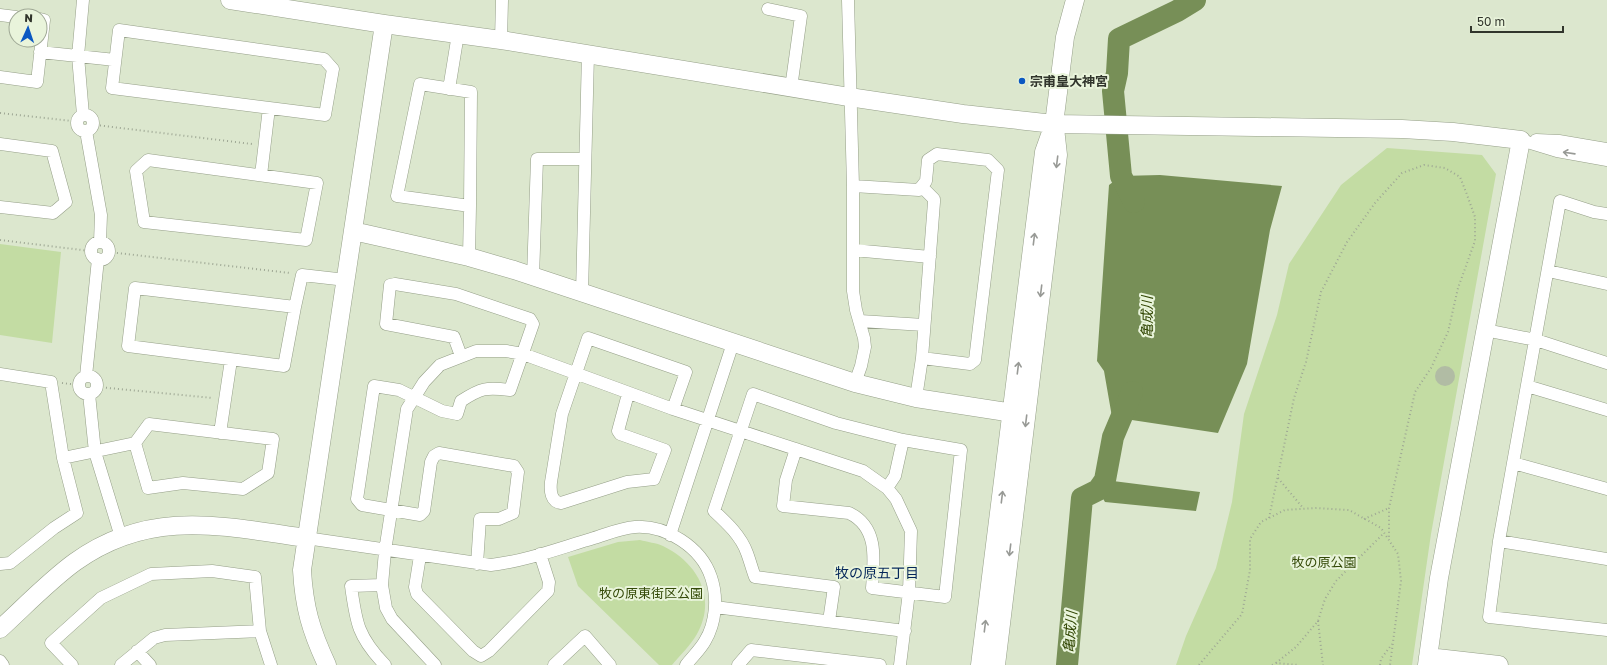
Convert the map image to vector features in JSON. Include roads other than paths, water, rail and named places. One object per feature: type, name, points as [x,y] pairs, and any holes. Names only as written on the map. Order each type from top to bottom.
[{"type":"street","points":[[83,0],[78,56],[80,118],[90,117],[89,128],[102,215],[100,242]]},
{"type":"street","points":[[230,0],[384,24],[501,40],[849,97],[963,114],[1054,124],[1402,129],[1453,132],[1521,140],[1559,141],[1607,148]]},
{"type":"street","points":[[501,40],[502,0]]},
{"type":"street","points":[[848,0],[849,97],[853,186],[853,292],[865,347],[862,366],[855,383]]},
{"type":"street","points":[[980,665],[1013,413],[1044,152],[1054,124],[1065,37],[1074,0]]},
{"type":"street","points":[[768,8],[801,16],[791,88]]},
{"type":"street","points":[[327,665],[308,618],[303,594],[302,570],[384,24]]},
{"type":"street","points":[[119,30],[324,59],[333,69],[325,115],[112,88],[116,60],[119,30]]},
{"type":"street","points":[[449,89],[458,34]]},
{"type":"street","points":[[0,77],[37,82],[40,48]]},
{"type":"street","points":[[40,52],[116,60]]},
{"type":"street","points":[[582,293],[588,54]]},
{"type":"street","points":[[469,257],[470,206],[471,92],[420,84],[397,196],[470,206]]},
{"type":"street","points":[[261,175],[269,108]]},
{"type":"street","points":[[996,665],[1058,156],[1054,124]]},
{"type":"street","points":[[1521,140],[1557,151],[1607,160]]},
{"type":"street","points":[[1499,665],[1428,661],[1439,578],[1521,140]]},
{"type":"street","points":[[0,144],[52,151],[66,202],[53,213],[0,207]]},
{"type":"street","points":[[853,186],[915,191],[922,187],[926,180],[928,160],[937,154],[988,160],[998,170],[975,360],[970,364],[922,358]]},
{"type":"street","points":[[533,277],[537,159],[585,159]]},
{"type":"street","points":[[148,160],[261,175],[317,183],[306,240],[144,222],[136,171],[148,160]]},
{"type":"street","points":[[916,398],[922,358],[934,202],[934,199],[922,187]]},
{"type":"street","points":[[1607,214],[1594,212],[1560,201],[1499,540],[1489,617],[1607,630]]},
{"type":"street","points":[[353,231],[469,257],[855,383],[916,398],[1013,413]]},
{"type":"street","points":[[94,255],[106,257],[109,252],[107,246],[100,242],[94,244],[81,390],[93,391],[95,452],[121,537]]},
{"type":"street","points":[[853,250],[930,257]]},
{"type":"street","points":[[1548,271],[1607,284]]},
{"type":"street","points":[[295,307],[134,288],[128,346],[284,366],[302,275],[346,280]]},
{"type":"street","points":[[461,356],[454,337],[386,324],[390,285],[395,284],[456,294],[530,319],[533,324],[510,390],[493,388],[477,390],[461,401],[457,414],[442,411],[399,390],[374,386],[357,499],[362,506],[420,515],[424,511],[431,462],[434,456],[440,453],[514,466],[518,472],[514,513],[499,519],[480,520],[477,564]]},
{"type":"street","points":[[860,321],[924,325]]},
{"type":"street","points":[[1485,330],[1536,340],[1607,363]]},
{"type":"street","points":[[628,394],[618,431],[620,434],[665,450],[654,479],[650,481],[627,482],[561,503],[556,502],[551,489],[551,482],[562,414],[588,338],[686,372],[673,409]]},
{"type":"street","points":[[670,535],[709,421],[733,343]]},
{"type":"street","points":[[435,665],[392,619],[386,608],[382,585],[385,551],[407,409],[424,382],[440,365],[461,356],[492,350],[523,354],[628,394],[863,471],[886,488],[896,499],[911,531],[909,592],[900,665]]},
{"type":"street","points":[[220,433],[231,360]]},
{"type":"street","points":[[0,374],[52,382],[63,458],[77,513],[54,528],[10,562],[0,564]]},
{"type":"street","points":[[1527,386],[1607,410]]},
{"type":"street","points":[[796,449],[786,480],[783,506],[849,513],[857,516],[868,533],[874,550],[872,588],[946,597],[961,450],[903,440],[836,423],[753,394],[714,511],[730,527],[747,552],[755,577],[834,587],[829,621]]},
{"type":"street","points":[[63,458],[135,443],[149,424],[273,439],[268,473],[243,489],[183,483],[148,488],[135,443]]},
{"type":"street","points":[[886,488],[895,476],[903,440]]},
{"type":"street","points":[[1513,463],[1607,489]]},
{"type":"street","points":[[0,629],[73,563],[90,552],[121,537],[160,526],[198,524],[306,538],[477,564],[506,563],[628,528],[648,528],[670,535],[691,547],[704,564],[714,585],[714,619],[706,641],[686,665]]},
{"type":"street","points":[[1499,540],[1607,559]]},
{"type":"street","points":[[420,556],[415,587],[417,594],[473,651],[481,656],[489,651],[548,591],[549,582],[540,554]]},
{"type":"street","points":[[72,665],[51,643],[101,598],[151,574],[212,571],[256,577],[260,631],[271,665]]},
{"type":"street","points":[[382,585],[350,586],[356,622],[361,635],[369,648],[385,665]]},
{"type":"street","points":[[715,607],[905,631]]},
{"type":"street","points":[[122,665],[154,638],[165,636],[260,631]]},
{"type":"street","points":[[554,665],[584,636],[610,665]]},
{"type":"street","points":[[738,665],[751,650],[880,665]]},
{"type":"street","points":[[137,651],[150,665]]},
{"type":"street","points":[[0,662],[3,665]]},
{"type":"water","points":[[1160,175],[1282,186],[1270,230],[1247,364],[1218,433],[1112,417],[1104,371],[1097,361],[1109,185],[1121,176]]},
{"type":"water","points":[[1105,480],[1200,492],[1196,511],[1105,502],[1098,490]]},
{"type":"waterway","name":"亀成川","points":[[1134,202],[1121,176],[1113,91],[1117,73],[1119,39],[1177,11],[1195,0]]},
{"type":"waterway","name":"亀成川","points":[[1067,665],[1082,498],[1098,490],[1105,480],[1113,437],[1132,392]]},
{"type":"place","name":"宗甫皇大神宮","points":[[1022,81]]},
{"type":"district","name":"牧の原五丁目","points":[[877,573]]},
{"type":"park label","name":"牧の原公園","points":[[1324,562]]},
{"type":"park label","name":"牧の原東街区公園","points":[[651,593]]}]
